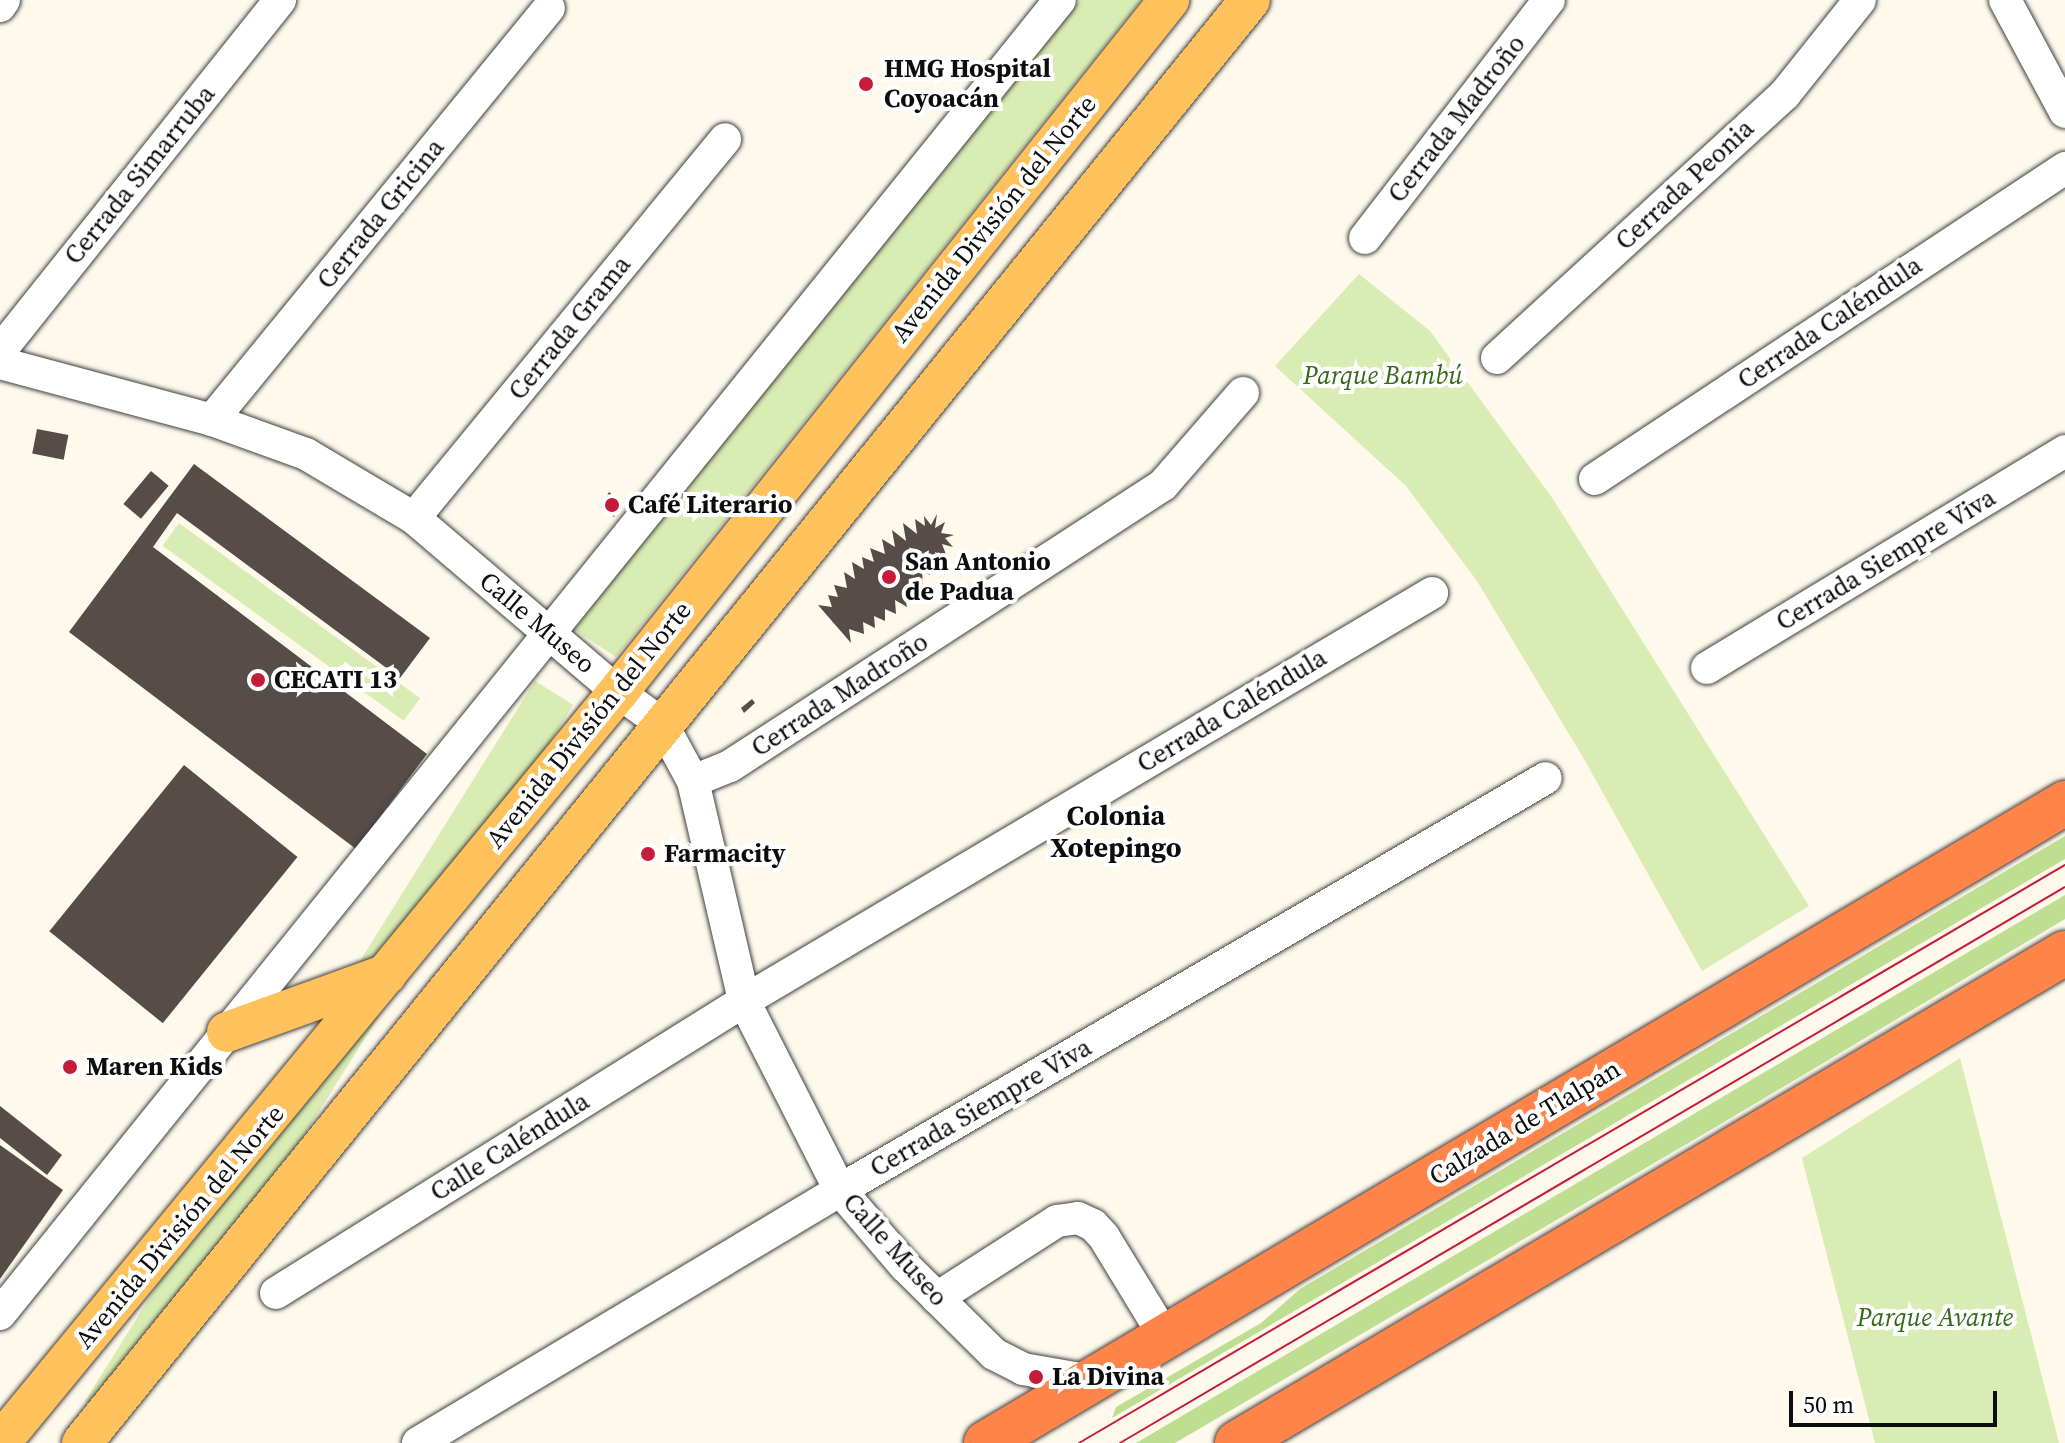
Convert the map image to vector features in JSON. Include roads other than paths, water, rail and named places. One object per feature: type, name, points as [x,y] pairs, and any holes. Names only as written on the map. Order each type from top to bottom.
[{"type":"highway","name":"Calzada de Tlalpan","points":[[986,1443],[2065,803]]},
{"type":"highway","points":[[1237,1443],[2065,953]]},
{"type":"main road","name":"Avenida División del Norte","points":[[0,1443],[618,692],[1169,0]]},
{"type":"main road","points":[[82,1443],[1250,0]]},
{"type":"main road","points":[[227,1032],[387,974]]},
{"type":"street","points":[[0,6],[4,0]]},
{"type":"street","name":"Cerrada Simarruba","points":[[0,351],[280,0]]},
{"type":"street","points":[[0,1314],[1060,0]]},
{"type":"street","name":"Cerrada Madroño","points":[[1365,238],[1549,0]]},
{"type":"street","name":"Cerrada Peonia","points":[[1497,358],[1785,94],[1860,0]]},
{"type":"street","points":[[2005,0],[2056,73],[2065,112]]},
{"type":"street","name":"Cerrada Gricina","points":[[212,420],[549,8]]},
{"type":"street","name":"Cerrada Grama","points":[[414,518],[725,139]]},
{"type":"street","name":"Cerrada Caléndula","points":[[1595,479],[2065,168]]},
{"type":"street","name":"Calle Museo","points":[[0,363],[212,420],[306,454],[414,518],[618,692],[662,724],[693,781],[744,1001],[840,1190],[937,1298],[994,1354],[1008,1363],[1056,1376],[1092,1381]]},
{"type":"street","name":"Cerrada Madroño","points":[[693,781],[730,766],[1163,485],[1243,393]]},
{"type":"street","name":"Cerrada Siempre Viva","points":[[1707,668],[2065,451]]},
{"type":"street","name":"Cerrada Caléndula","points":[[744,1001],[1432,593]]},
{"type":"street","name":"Cerrada Siempre Viva","points":[[418,1443],[840,1190],[1546,778]]},
{"type":"street","name":"Calle Caléndula","points":[[276,1293],[744,1001]]},
{"type":"street","points":[[937,1298],[1057,1221],[1078,1218],[1093,1225],[1104,1237],[1165,1337]]},
{"type":"tram line","points":[[1079,1443],[2065,865]]},
{"type":"tram line","points":[[1120,1443],[2065,887]]},
{"type":"place","name":"HMG Hospital Coyoacán","points":[[866,84]]},
{"type":"place","name":"Café Literario","points":[[612,505]]},
{"type":"place","name":"San Antonio de Padua","points":[[889,577]]},
{"type":"place","name":"CECATI 13","points":[[258,680]]},
{"type":"place","name":"Farmacity","points":[[648,854]]},
{"type":"place","name":"Maren Kids","points":[[70,1067]]},
{"type":"place","name":"La Divina","points":[[1036,1377]]},
{"type":"district","name":"Colonia Xotepingo","points":[[1116,831]]},
{"type":"park label","name":"Parque Bambú","points":[[1383,376]]},
{"type":"park label","name":"Parque Avante","points":[[1935,1318]]}]
